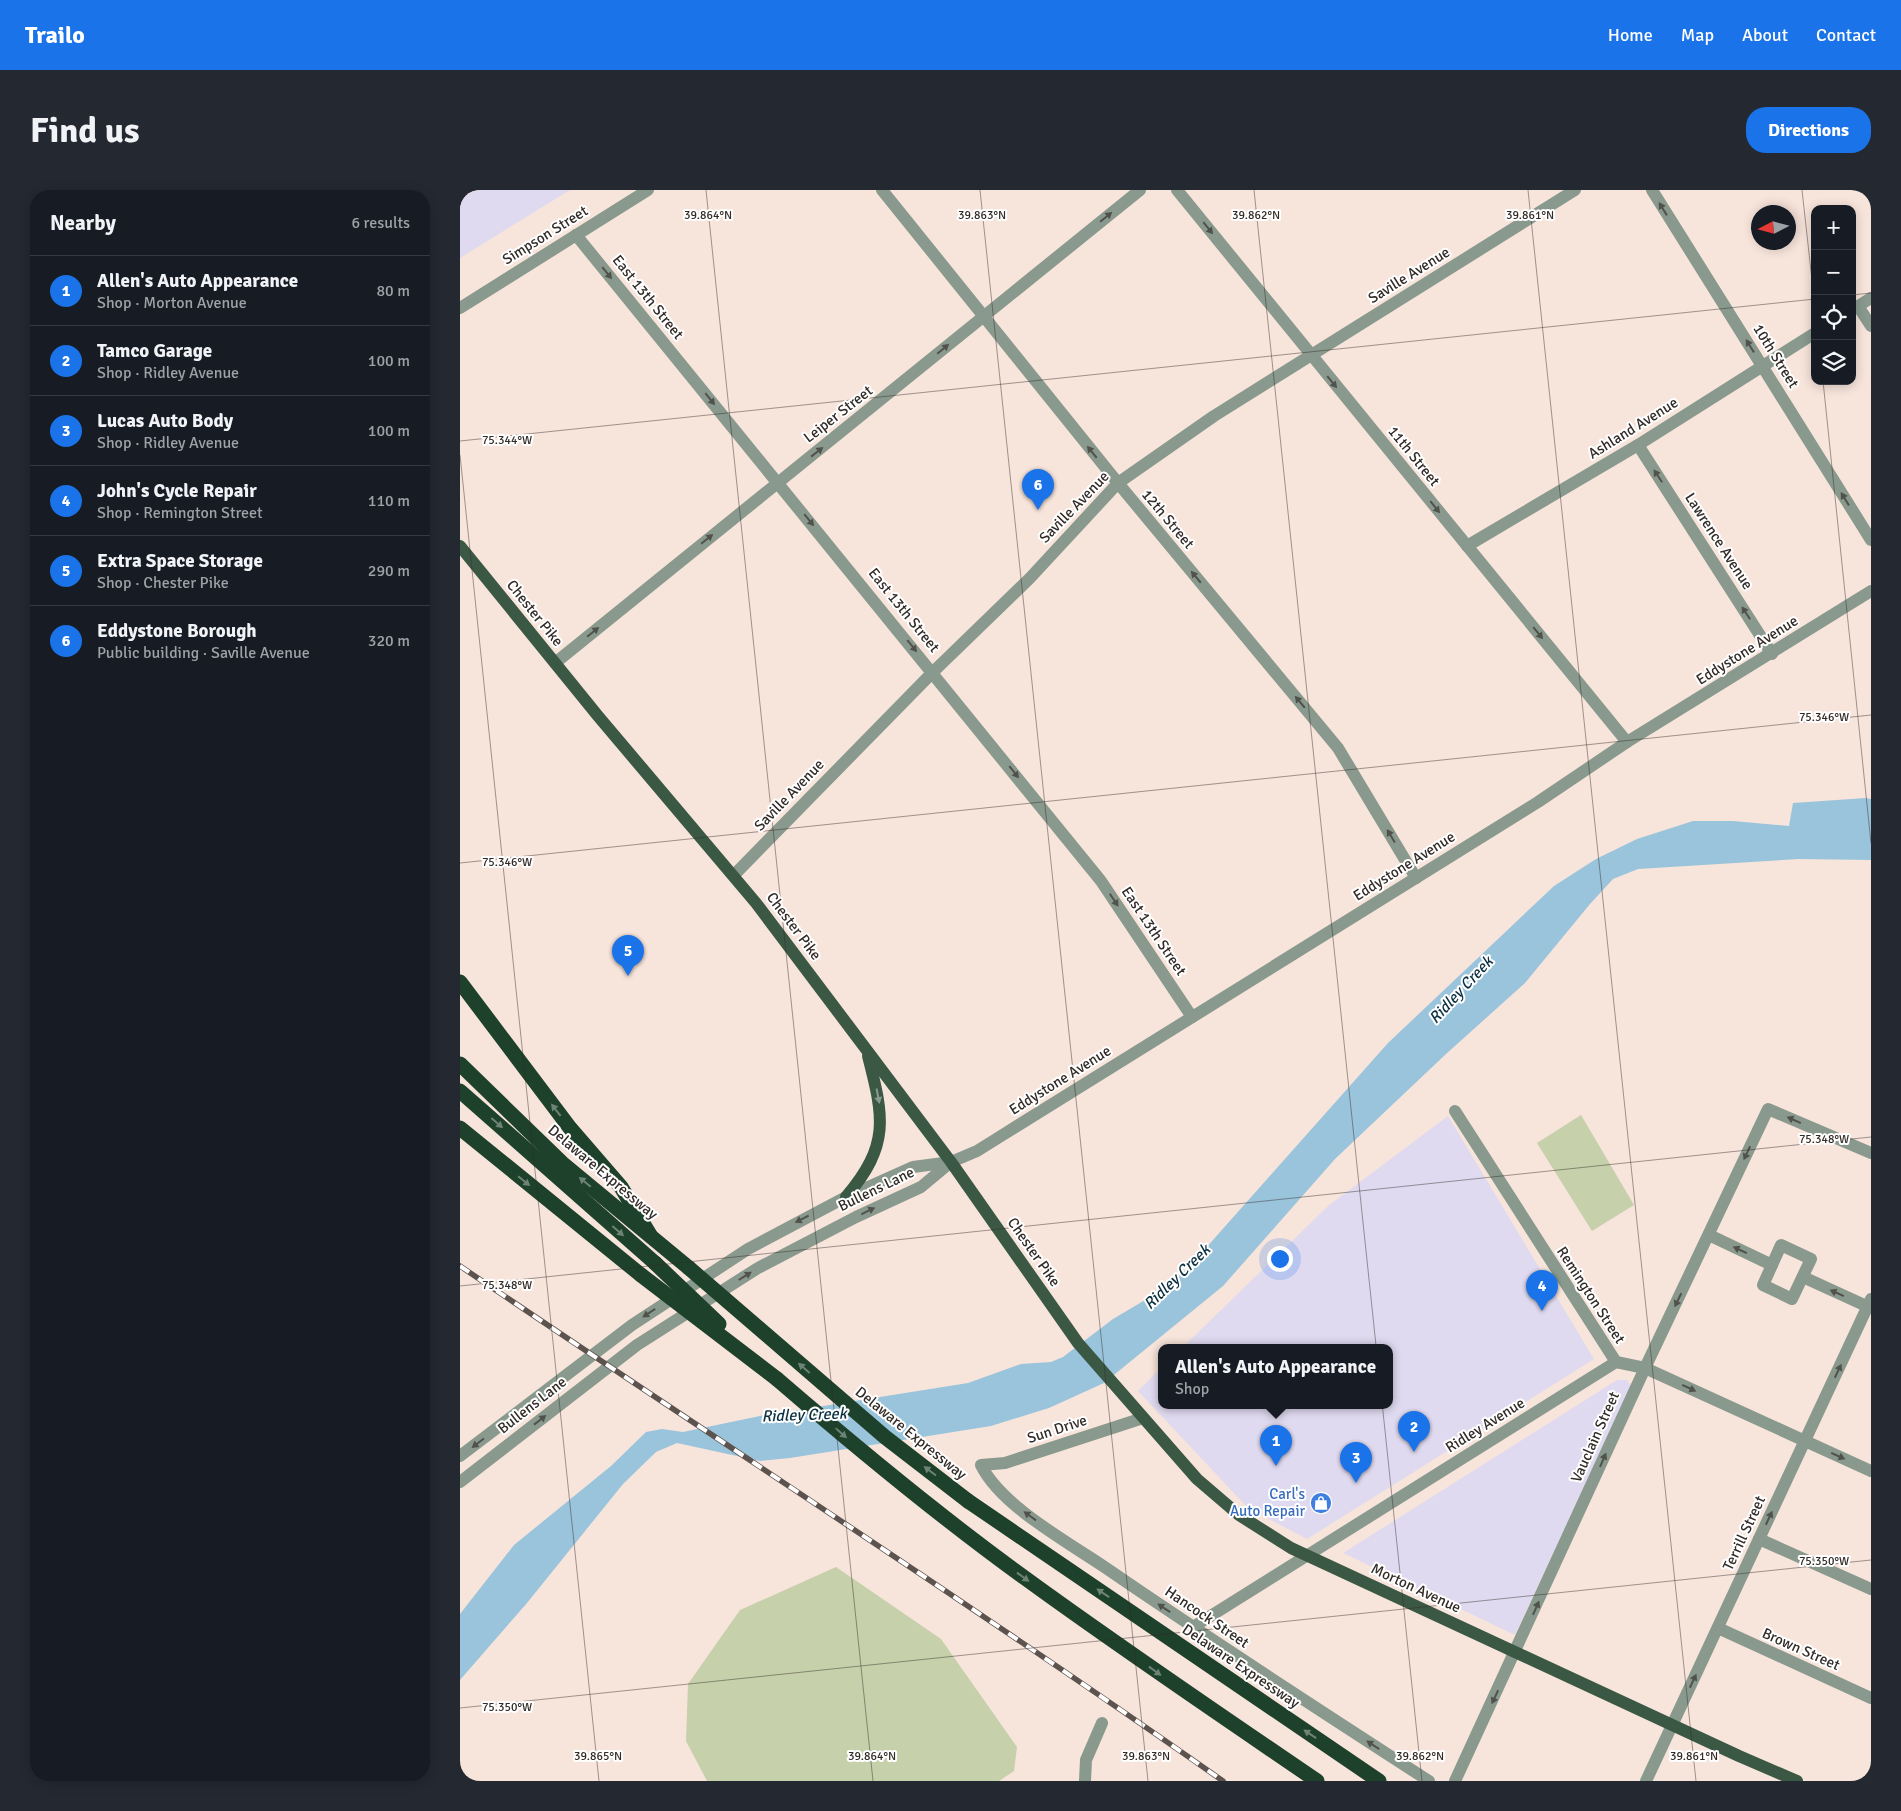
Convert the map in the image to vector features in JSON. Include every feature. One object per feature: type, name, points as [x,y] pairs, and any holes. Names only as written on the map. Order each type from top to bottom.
[{"type":"highway","points":[[460,982],[564,1120],[621,1187],[650,1235]]},
{"type":"highway","name":"Delaware Expressway","points":[[460,1064],[562,1163],[650,1235],[885,1437],[968,1501],[1379,1781]]},
{"type":"highway","points":[[460,1091],[655,1263],[777,1379],[873,1461],[956,1526],[1172,1684],[1317,1781]]},
{"type":"highway","points":[[460,1128],[641,1275],[777,1379]]},
{"type":"main road","name":"Chester Pike","points":[[460,546],[555,663],[734,875],[952,1162],[1078,1343]]},
{"type":"main road","points":[[846,1197],[868,1168],[880,1134],[879,1101],[866,1048]]},
{"type":"main road","name":"Morton Avenue","points":[[1078,1343],[1184,1465],[1224,1504],[1279,1542],[1672,1726],[1797,1781]]},
{"type":"street","name":"Simpson Street","points":[[460,308],[648,190]]},
{"type":"street","name":"12th Street","points":[[882,190],[1118,483],[1338,748],[1416,878]]},
{"type":"street","name":"Leiper Street","points":[[555,663],[1140,190]]},
{"type":"street","name":"11th Street","points":[[1177,190],[1627,742]]},
{"type":"street","name":"Saville Avenue","points":[[734,875],[933,672],[1030,578],[1118,483],[1214,416],[1575,190]]},
{"type":"street","name":"10th Street","points":[[1652,190],[1871,540]]},
{"type":"street","name":"East 13th Street","points":[[576,235],[1101,881],[1192,1017]]},
{"type":"street","points":[[1856,307],[1871,298]]},
{"type":"street","points":[[1856,309],[1871,326]]},
{"type":"street","name":"Ashland Avenue","points":[[1467,546],[1638,445],[1811,335]]},
{"type":"street","name":"Lawrence Avenue","points":[[1638,445],[1772,654]]},
{"type":"street","name":"Eddystone Avenue","points":[[952,1162],[977,1151],[1538,802],[1627,742],[1871,591]]},
{"type":"street","name":"Vauclain Street","points":[[1456,1781],[1645,1368],[1768,1108],[1871,1154]]},
{"type":"street","name":"Remington Street","points":[[1455,1111],[1616,1362],[1645,1368],[1871,1471]]},
{"type":"street","name":"Bullens Lane","points":[[460,1456],[632,1325],[748,1249],[846,1197],[913,1167],[952,1162]]},
{"type":"street","name":"Bullens Lane","points":[[460,1482],[637,1344],[758,1268],[856,1217],[921,1187],[952,1162]]},
{"type":"street","points":[[1709,1235],[1772,1265]]},
{"type":"street","points":[[1781,1245],[1811,1259],[1792,1299],[1763,1285],[1772,1265],[1781,1245]]},
{"type":"street","points":[[1803,1277],[1870,1305]]},
{"type":"street","name":"Terrill Street","points":[[1646,1781],[1870,1305]]},
{"type":"street","name":"Ridley Avenue","points":[[1193,1627],[1616,1362]]},
{"type":"street","name":"Sun Drive","points":[[981,1465],[1005,1463],[1143,1418]]},
{"type":"street","name":"Hancock Street","points":[[981,1465],[991,1483],[1014,1504],[1193,1627],[1429,1781]]},
{"type":"street","points":[[1760,1539],[1871,1589]]},
{"type":"street","name":"Brown Street","points":[[1718,1628],[1871,1698]]},
{"type":"street","points":[[1085,1781],[1086,1760],[1102,1723]]},
{"type":"shaded area","points":[[460,190],[570,190],[460,258]]},
{"type":"shaded area","points":[[1448,1116],[1594,1359],[1307,1539],[1248,1508],[1138,1391],[1158,1371],[1158,1409],[1393,1409],[1393,1344],[1186,1344],[1328,1206]]},
{"type":"shaded area","points":[[1617,1380],[1627,1380],[1631,1386],[1515,1635],[1343,1553]]},
{"type":"green space","points":[[1581,1115],[1634,1205],[1592,1231],[1537,1143]]},
{"type":"green space","points":[[836,1567],[941,1639],[1017,1747],[1014,1771],[999,1781],[707,1781],[686,1741],[688,1684],[740,1610]]},
{"type":"water","name":"Ridley Creek","points":[[1871,799],[1871,860],[1799,859],[1638,869],[1613,879],[1525,983],[1446,1054],[1335,1159],[1223,1286],[1104,1383],[1049,1408],[991,1426],[790,1458],[760,1461],[677,1443],[656,1452],[623,1484],[527,1603],[460,1680],[460,1614],[514,1545],[611,1466],[646,1432],[662,1429],[683,1432],[760,1416],[968,1383],[1021,1364],[1051,1362],[1063,1357],[1113,1319],[1162,1290],[1189,1267],[1388,1043],[1554,886],[1596,859],[1637,839],[1693,821],[1733,821],[1789,826],[1793,803]]},
{"type":"railway","points":[[460,1266],[938,1586],[1223,1781]]},
{"type":"place","name":"Eddystone Borough","points":[[1038,510]]},
{"type":"place","name":"Extra Space Storage","points":[[628,976]]},
{"type":"place","name":"John's Cycle Repair","points":[[1542,1311]]},
{"type":"place","name":"Tamco Garage","points":[[1414,1452]]},
{"type":"place","name":"Allen's Auto Appearance","points":[[1276,1466]]},
{"type":"place","name":"Lucas Auto Body","points":[[1356,1483]]},
{"type":"place","name":"Carl's Auto Repair","points":[[1321,1503]]}]
